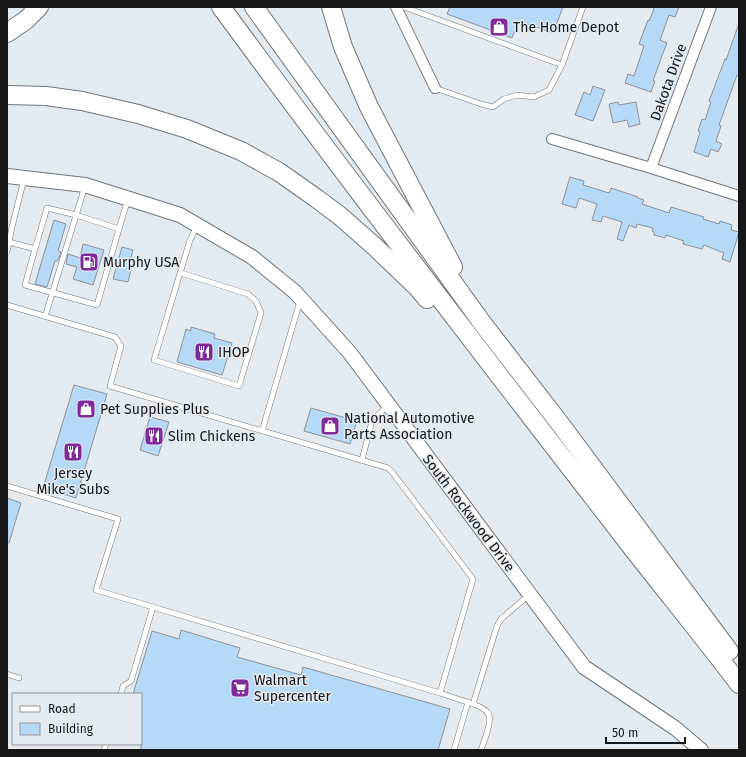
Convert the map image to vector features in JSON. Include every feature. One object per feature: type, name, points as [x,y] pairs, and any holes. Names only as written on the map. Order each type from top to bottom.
[{"type":"highway","points":[[7,33],[26,20],[39,7]]},
{"type":"highway","points":[[221,7],[321,143],[622,535],[739,684]]},
{"type":"highway","points":[[254,7],[483,324],[561,425],[739,664]]},
{"type":"highway","points":[[331,7],[343,47],[370,107],[483,324]]},
{"type":"highway","points":[[7,95],[46,96],[82,101],[138,114],[187,129],[241,151],[279,172],[316,198],[340,216],[417,287],[595,507],[622,535]]},
{"type":"main road","name":"South Rockwood Drive","points":[[7,176],[85,185],[180,215],[252,256],[296,292],[350,353],[584,667],[675,728],[701,750]]},
{"type":"street","points":[[403,7],[435,88]]},
{"type":"street","name":"Dakota Drive","points":[[651,168],[711,7]]},
{"type":"street","points":[[552,139],[739,196]]},
{"type":"lane","points":[[403,7],[562,64]]},
{"type":"lane","points":[[435,88],[494,107],[504,99],[517,95],[534,98],[549,90],[562,64],[583,7]]},
{"type":"lane","points":[[7,252],[24,178]]},
{"type":"lane","points":[[45,317],[85,185]]},
{"type":"lane","points":[[120,230],[76,214],[47,208],[24,286],[97,306],[120,230],[129,198]]},
{"type":"lane","points":[[181,273],[248,294],[256,301],[262,313],[239,386],[154,360],[190,240],[198,225]]},
{"type":"lane","points":[[9,242],[35,249]]},
{"type":"lane","points":[[262,431],[301,298]]},
{"type":"lane","points":[[7,306],[115,337],[122,346],[110,386],[388,468],[473,579],[440,693]]},
{"type":"lane","points":[[362,460],[372,421],[388,405]]},
{"type":"lane","points":[[7,486],[118,519],[96,590],[471,703],[486,711],[490,716],[482,750]]},
{"type":"lane","points":[[454,750],[500,619],[530,594]]},
{"type":"lane","points":[[120,693],[123,686],[131,681],[153,607]]},
{"type":"lane","points":[[7,674],[19,678]]},
{"type":"building","name":"The Home Depot","points":[[450,7],[563,7],[553,33],[519,21],[512,38],[447,14]]},
{"type":"building","points":[[652,7],[679,7],[675,17],[669,15],[660,40],[667,43],[653,81],[655,81],[651,92],[625,83],[628,74],[634,76],[644,46],[639,44],[654,9]]},
{"type":"building","points":[[738,26],[739,76],[737,75],[719,125],[721,126],[716,141],[722,144],[718,152],[711,149],[708,157],[694,152],[700,132],[698,131],[702,119],[705,120],[711,102],[709,101]]},
{"type":"building","points":[[593,86],[605,90],[593,121],[575,115],[584,92],[590,95]]},
{"type":"building","points":[[618,102],[619,105],[636,102],[640,124],[629,127],[627,120],[613,123],[609,104]]},
{"type":"building","points":[[570,177],[584,181],[583,185],[609,193],[611,188],[638,197],[644,200],[642,204],[669,213],[671,207],[704,217],[703,219],[719,224],[720,221],[732,225],[731,230],[739,232],[730,262],[722,259],[724,253],[704,245],[702,249],[683,244],[684,241],[666,235],[665,238],[654,235],[654,232],[652,231],[653,228],[637,224],[636,228],[629,225],[623,241],[617,239],[622,222],[603,216],[601,222],[592,220],[597,204],[579,198],[576,208],[562,204]]},
{"type":"building","points":[[54,220],[66,224],[58,251],[61,252],[58,261],[55,261],[47,287],[35,284]]},
{"type":"building","name":"Murphy USA","points":[[83,244],[104,250],[93,285],[73,279],[77,267],[66,264],[68,254],[80,258]]},
{"type":"building","points":[[122,247],[133,250],[128,269],[131,270],[128,282],[113,279]]},
{"type":"building","name":"IHOP","points":[[191,327],[215,334],[214,338],[232,343],[222,375],[177,362],[186,329],[191,331]]},
{"type":"building","points":[[74,385],[107,394],[76,498],[43,488]]},
{"type":"building","name":"National Automotive Parts Association","points":[[311,408],[357,421],[350,444],[304,431]]},
{"type":"building","name":"Slim Chickens","points":[[150,417],[169,422],[158,456],[140,450]]},
{"type":"building","points":[[7,498],[21,503],[9,543],[7,543]]},
{"type":"building","name":"Walmart Supercenter","points":[[181,630],[240,648],[237,657],[301,675],[303,667],[450,709],[438,750],[141,750],[142,693],[133,693],[152,631],[179,639]]},
{"type":"place","name":"The Home Depot","points":[[499,27]]},
{"type":"place","name":"Murphy USA","points":[[89,262]]},
{"type":"place","name":"IHOP","points":[[204,352]]},
{"type":"place","name":"Pet Supplies Plus","points":[[86,409]]},
{"type":"place","name":"National Automotive Parts Association","points":[[330,426]]},
{"type":"place","name":"Slim Chickens","points":[[154,436]]},
{"type":"place","name":"Jersey Mike's Subs","points":[[73,452]]},
{"type":"place","name":"Walmart Supercenter","points":[[240,688]]}]
